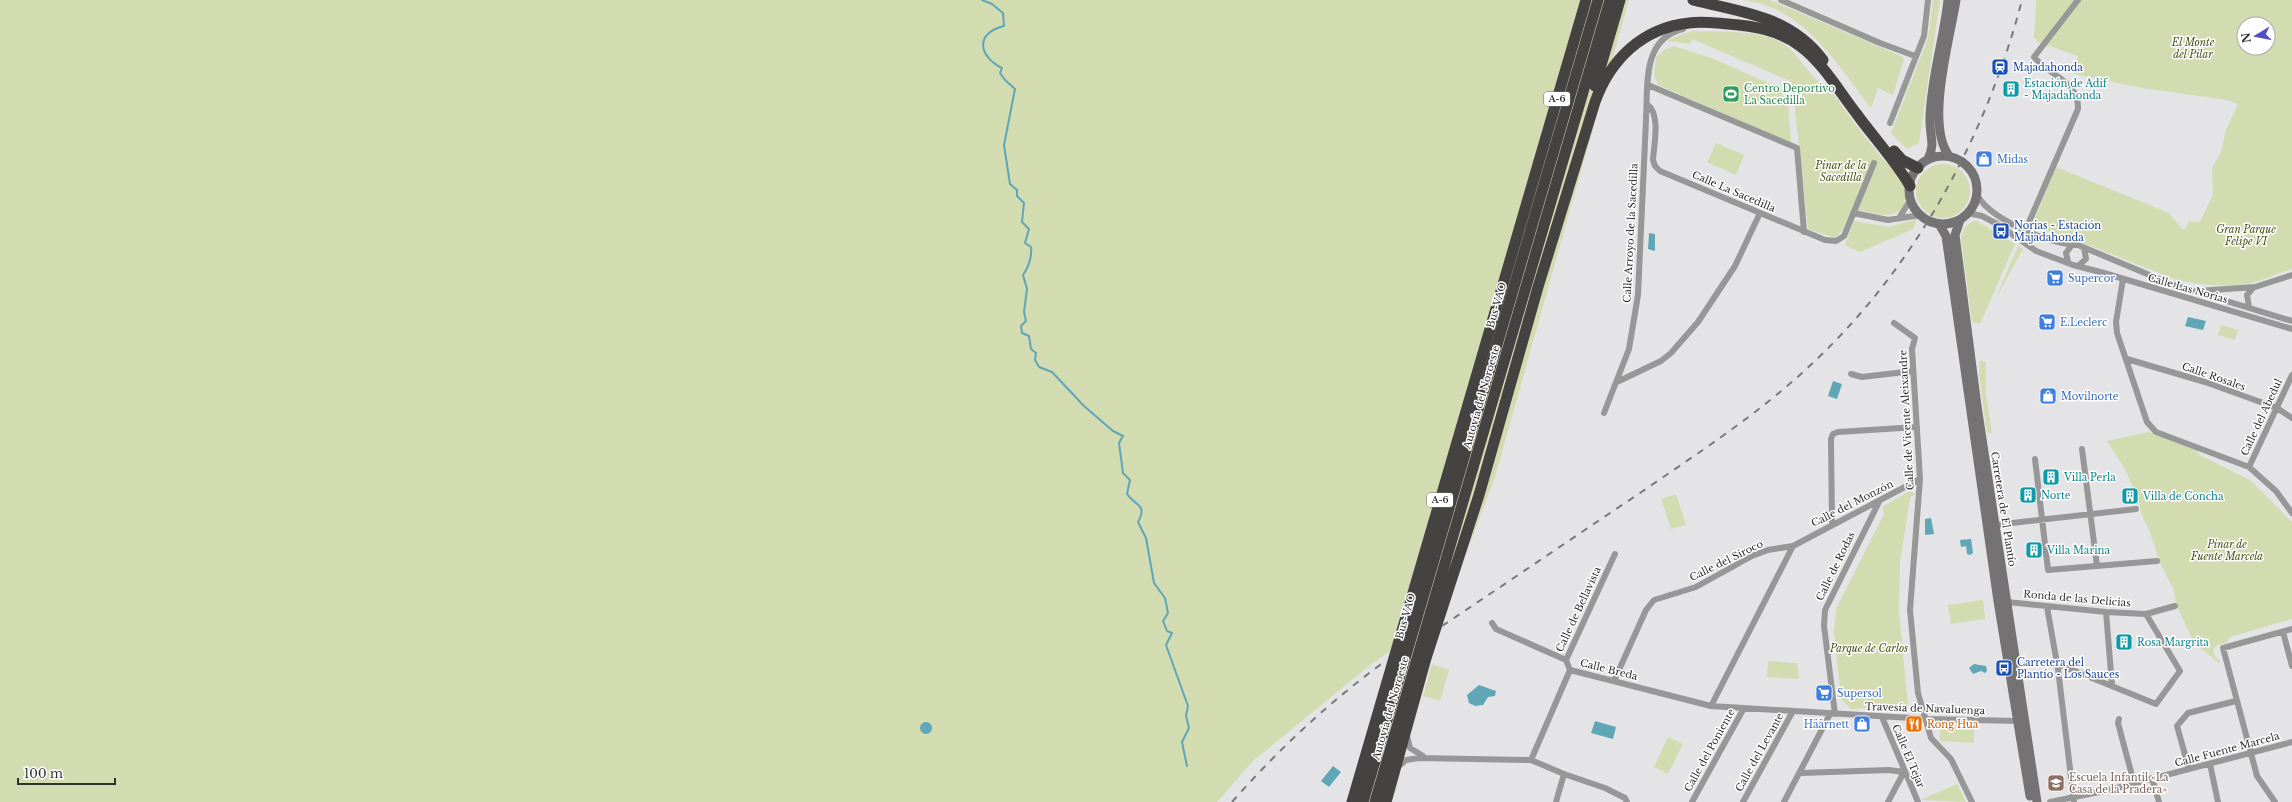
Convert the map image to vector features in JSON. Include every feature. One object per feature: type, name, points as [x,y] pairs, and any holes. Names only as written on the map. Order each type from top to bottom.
[{"type":"highway","name":"Autovía del Noroeste","points":[[1352,802],[1586,0]]},
{"type":"highway","name":"Bus-VAO","points":[[1363,802],[1598,0]]},
{"type":"highway","name":"Autovía del Noroeste","points":[[1375,802],[1610,0]]},
{"type":"highway","points":[[1564,201],[1620,0]]},
{"type":"highway","points":[[1693,0],[1780,24],[1797,33],[1811,44],[1889,147],[1902,160],[1918,168]]},
{"type":"highway","points":[[1439,583],[1447,576],[1454,556],[1599,90],[1612,66],[1626,51],[1654,33],[1685,23],[1714,23],[1767,29],[1780,34],[1806,50],[1884,150],[1898,164],[1910,186]]},
{"type":"highway","points":[[1387,802],[1411,712],[1435,631],[1479,495],[1538,286]]},
{"type":"street","points":[[1781,0],[1880,43],[1915,56]]},
{"type":"street","points":[[1928,159],[1933,147],[1930,109],[1946,24],[1948,0]]},
{"type":"street","points":[[1949,156],[1941,142],[1937,110],[1956,0]]},
{"type":"street","points":[[2026,229],[2078,109],[2078,101],[2074,91],[2034,57],[2078,0]]},
{"type":"street","points":[[1890,123],[1924,36],[1927,1]]},
{"type":"street","name":"Calle Arroyo de la Sacedilla","points":[[1604,413],[1629,349],[1638,295],[1648,68],[1651,57],[1659,44],[1668,35],[1678,30],[1714,23]]},
{"type":"street","points":[[1648,86],[1797,148],[1804,232]]},
{"type":"street","name":"Calle La Sacedilla","points":[[1647,104],[1652,108],[1655,116],[1655,166],[1660,171],[1825,240],[1836,241],[1844,236],[1874,163]]},
{"type":"street","points":[[1938,156],[1949,156],[1968,166],[1975,179],[1977,195],[1974,205],[1960,220],[1939,224],[1921,215],[1911,199],[1910,186],[1918,168],[1928,159],[1938,156]]},
{"type":"street","name":"Calle Las Norias","points":[[1977,195],[1986,208],[2026,229],[2071,246],[2078,245],[2193,291],[2292,321]]},
{"type":"street","points":[[1899,218],[1911,199]]},
{"type":"street","points":[[1617,382],[1662,361],[1698,322],[1735,266],[1760,213]]},
{"type":"street","points":[[1853,213],[1888,220],[1921,215]]},
{"type":"street","name":"Calle Las Norias","points":[[1968,213],[1982,216],[2036,251],[2068,262],[2072,266],[2078,266],[2292,329]]},
{"type":"street","name":"Carretera de El Plantío","points":[[1960,220],[1956,235],[1956,243],[1977,406],[2037,802]]},
{"type":"street","name":"Carretera de El Plantío","points":[[1939,224],[1946,236],[1970,416],[2031,802]]},
{"type":"street","points":[[2068,262],[2066,253],[2071,246]]},
{"type":"street","points":[[2078,266],[2086,259],[2084,248]]},
{"type":"street","points":[[2193,291],[2255,287],[2292,275]]},
{"type":"street","points":[[2123,279],[2116,322],[2117,333],[2147,422],[2156,432],[2249,467],[2276,491],[2292,513]]},
{"type":"street","points":[[2249,307],[2247,295],[2255,287]]},
{"type":"street","name":"Calle de Vicente Aleixandre","points":[[1894,322],[1915,338],[1912,349],[1920,479],[1910,618],[1918,693],[1931,738],[1951,759],[1972,802]]},
{"type":"street","name":"Calle Rosales","points":[[2127,359],[2205,382],[2276,408],[2292,418]]},
{"type":"street","points":[[1851,374],[1862,377],[1913,371]]},
{"type":"street","name":"Calle del Abedul","points":[[2249,467],[2292,375]]},
{"type":"street","points":[[1832,524],[1831,439],[1834,434],[1838,432],[1917,426]]},
{"type":"street","points":[[2082,449],[2097,566]]},
{"type":"street","points":[[2035,459],[2048,570],[2157,562]]},
{"type":"street","name":"Calle del Monzón","points":[[1793,546],[1832,524],[1879,502],[1920,479]]},
{"type":"street","name":"Calle de Rodas","points":[[1833,714],[1824,626],[1825,610],[1879,502]]},
{"type":"street","points":[[1995,525],[2136,509]]},
{"type":"street","points":[[1711,706],[1793,546]]},
{"type":"street","name":"Calle del Siroco","points":[[1614,681],[1646,610],[1654,600],[1696,587],[1752,556],[1768,550],[1793,546]]},
{"type":"street","name":"Calle de Bellavista","points":[[1570,670],[1566,660],[1615,554]]},
{"type":"street","name":"Ronda de las Delicias","points":[[2007,602],[2046,607],[2146,614],[2175,606]]},
{"type":"street","points":[[2046,607],[2073,800]]},
{"type":"street","points":[[2106,612],[2112,685]]},
{"type":"street","points":[[2055,663],[2156,704],[2180,670],[2146,614]]},
{"type":"street","name":"Calle Breda","points":[[1492,623],[1496,629],[1566,660]]},
{"type":"street","points":[[2275,802],[2257,776],[2223,648],[2292,629]]},
{"type":"street","points":[[2283,632],[2292,666]]},
{"type":"street","points":[[1531,760],[1570,670]]},
{"type":"street","name":"Calle Breda","points":[[1570,670],[1642,688]]},
{"type":"street","name":"Travesía de Navaluenga","points":[[1642,688],[1711,706],[1882,717],[2018,721]]},
{"type":"street","points":[[2189,769],[2177,726],[2188,713],[2236,701]]},
{"type":"street","name":"Calle del Poniente","points":[[1692,802],[1744,708]]},
{"type":"street","name":"Calle del Levante","points":[[1743,802],[1793,711]]},
{"type":"street","points":[[1411,712],[1407,732],[1408,742],[1414,751],[1427,757]]},
{"type":"street","points":[[1784,802],[1833,714]]},
{"type":"street","name":"Calle El Tejar","points":[[1882,717],[1918,802]]},
{"type":"street","points":[[2119,719],[2118,723],[2134,783]]},
{"type":"street","name":"Calle Fuente Marcela","points":[[2050,802],[2073,800],[2292,742]]},
{"type":"street","points":[[1387,802],[1401,763],[1411,758],[1427,757],[1531,760],[1564,774],[1605,788],[1625,798],[1627,802]]},
{"type":"street","points":[[2210,764],[2218,802]]},
{"type":"street","points":[[1800,773],[1889,770],[1904,772],[1888,802]]},
{"type":"street","points":[[1556,802],[1564,774]]},
{"type":"street","points":[[2152,778],[2159,802]]},
{"type":"green space","points":[[0,0],[1629,0],[1495,477],[1443,615],[1369,666],[1253,761],[1217,802],[0,802]]},
{"type":"green space","points":[[1743,0],[1770,0],[1901,56],[1904,59],[1893,95],[1878,88],[1871,108],[1831,56],[1801,25],[1784,14],[1765,5]]},
{"type":"green space","points":[[1933,0],[1940,0],[1919,143],[1907,149],[1891,133],[1928,38]]},
{"type":"green space","points":[[2036,0],[2292,0],[2292,269],[2256,282],[2242,285],[2214,285],[2186,282],[2177,280],[2078,241],[2032,226],[2056,167],[2169,213],[2182,229],[2185,229],[2189,222],[2200,222],[2213,195],[2212,168],[2221,152],[2226,130],[2238,104],[2227,100],[2142,88],[2074,74],[2078,56],[2038,42],[2034,38]]},
{"type":"green space","name":"Pinar de la Sacedilla","points":[[1694,31],[1731,32],[1758,35],[1771,38],[1790,49],[1818,81],[1829,88],[1880,156],[1899,176],[1905,193],[1905,202],[1901,209],[1892,214],[1881,215],[1852,209],[1843,229],[1835,238],[1808,229],[1792,82],[1692,39],[1690,44],[1667,41],[1682,34]]},
{"type":"green space","name":"Centro Deportivo La Sacedilla","points":[[1674,46],[1714,59],[1784,90],[1782,95],[1788,100],[1791,143],[1658,85],[1654,75],[1656,57],[1665,49]]},
{"type":"green space","points":[[1716,143],[1744,155],[1736,175],[1707,162]]},
{"type":"green space","points":[[1938,164],[1948,164],[1958,168],[1966,176],[1970,186],[1970,196],[1966,206],[1958,214],[1948,218],[1938,218],[1928,214],[1920,206],[1916,196],[1916,186],[1920,176],[1928,168]]},
{"type":"green space","points":[[1917,219],[1913,229],[1860,252],[1845,245],[1854,221],[1889,227]]},
{"type":"green space","points":[[1974,221],[1977,221],[2015,244],[1980,324],[1972,322],[1961,239],[1964,228]]},
{"type":"green space","points":[[2018,246],[2023,249],[1997,296],[1998,293]]},
{"type":"green space","points":[[2221,325],[2238,330],[2235,340],[2218,335]]},
{"type":"green space","points":[[1980,360],[1986,362],[1986,394],[1992,434],[1987,432],[1979,374]]},
{"type":"green space","name":"Pinar de Fuente Marcela","points":[[2149,432],[2197,451],[2200,455],[2250,480],[2292,522],[2292,619],[2230,637],[2227,642],[2215,646],[2214,653],[2220,661],[2219,663],[2194,643],[2176,604],[2174,590],[2161,565],[2149,530],[2141,513],[2139,502],[2126,471],[2107,441]]},
{"type":"green space","name":"Parque de Carlos","points":[[1910,491],[1915,494],[1910,498],[1900,563],[1899,611],[1908,706],[1851,709],[1841,699],[1834,631],[1836,609],[1884,514],[1882,507]]},
{"type":"green space","points":[[1676,494],[1686,525],[1671,529],[1661,499]]},
{"type":"green space","points":[[1983,600],[1985,619],[1951,624],[1948,605]]},
{"type":"green space","points":[[1768,661],[1797,663],[1799,679],[1767,677]]},
{"type":"green space","points":[[1432,664],[1449,670],[1440,701],[1423,696]]},
{"type":"green space","points":[[1940,726],[1974,727],[1974,743],[1940,741]]},
{"type":"green space","points":[[1668,737],[1683,744],[1668,774],[1654,767]]},
{"type":"green space","points":[[1957,784],[1966,802],[1920,800]]},
{"type":"water","points":[[1649,233],[1655,234],[1655,251],[1648,249]]},
{"type":"water","points":[[2188,317],[2206,321],[2203,330],[2185,326]]},
{"type":"water","points":[[1833,381],[1842,384],[1837,399],[1828,396]]},
{"type":"water","points":[[1931,518],[1934,534],[1925,535],[1925,519]]},
{"type":"water","points":[[1971,539],[1973,553],[1970,555],[1967,554],[1966,546],[1961,547],[1960,540]]},
{"type":"water","points":[[1974,664],[1986,666],[1987,671],[1985,673],[1981,671],[1973,674],[1969,668]]},
{"type":"water","points":[[1479,685],[1496,691],[1495,696],[1488,697],[1483,705],[1475,706],[1469,703],[1467,695]]},
{"type":"water","points":[[1595,721],[1616,727],[1613,739],[1591,733]]},
{"type":"water","points":[[924,722],[928,722],[932,728],[928,734],[924,734],[920,730],[920,726]]},
{"type":"water","points":[[1333,766],[1341,772],[1329,787],[1321,781]]},
{"type":"waterway","points":[[982,0],[992,4],[1003,13],[1004,26],[995,29],[988,34],[984,39],[984,51],[994,63],[1002,68],[1000,73],[1015,89],[1004,145],[1010,184],[1017,190],[1017,196],[1024,203],[1022,222],[1029,229],[1025,243],[1031,247],[1030,261],[1023,275],[1027,289],[1024,312],[1026,321],[1021,326],[1022,333],[1029,336],[1031,349],[1036,353],[1035,360],[1039,367],[1052,372],[1084,406],[1113,431],[1123,436],[1119,443],[1123,473],[1130,480],[1127,494],[1141,508],[1142,512],[1138,522],[1146,538],[1154,583],[1165,598],[1168,613],[1163,621],[1167,631],[1172,633],[1166,645],[1188,706],[1186,716],[1189,728],[1182,742],[1187,766]]},
{"type":"railway","points":[[1442,626],[1731,430],[1796,379],[1852,322],[1886,282],[1916,239],[1944,194],[1968,147],[1989,99],[2007,50],[2022,0]]},
{"type":"railway","points":[[1232,802],[1267,764],[1304,728],[1343,694],[1384,662]]},
{"type":"place","name":"Majadahonda","points":[[2000,67]]},
{"type":"place","name":"Estación de Adif - Majadahonda","points":[[2011,89]]},
{"type":"place","name":"Centro Deportivo La Sacedilla","points":[[1731,94]]},
{"type":"place","name":"Midas","points":[[1984,159]]},
{"type":"place","name":"Norias - Estación Majadahonda","points":[[2001,231]]},
{"type":"place","name":"Supercor","points":[[2055,278]]},
{"type":"place","name":"E.Leclerc","points":[[2047,322]]},
{"type":"place","name":"Movilnorte","points":[[2048,396]]},
{"type":"place","name":"Villa Perla","points":[[2051,477]]},
{"type":"place","name":"Norte","points":[[2028,495]]},
{"type":"place","name":"Villa de Concha","points":[[2130,496]]},
{"type":"place","name":"Villa Marina","points":[[2034,550]]},
{"type":"place","name":"Rosa Margrita","points":[[2124,642]]},
{"type":"place","name":"Carretera del Plantío - Los Sauces","points":[[2004,668]]},
{"type":"place","name":"Supersol","points":[[1824,693]]},
{"type":"place","name":"Häärnett","points":[[1862,724]]},
{"type":"place","name":"Rong Hua","points":[[1914,724]]},
{"type":"place","name":"Escuela Infantil «La Casa de la Pradera»","points":[[2056,783]]},
{"type":"park label","name":"El Monte del Pilar","points":[[2193,48]]},
{"type":"park label","name":"Gran Parque Felipe VI","points":[[2246,234]]}]
